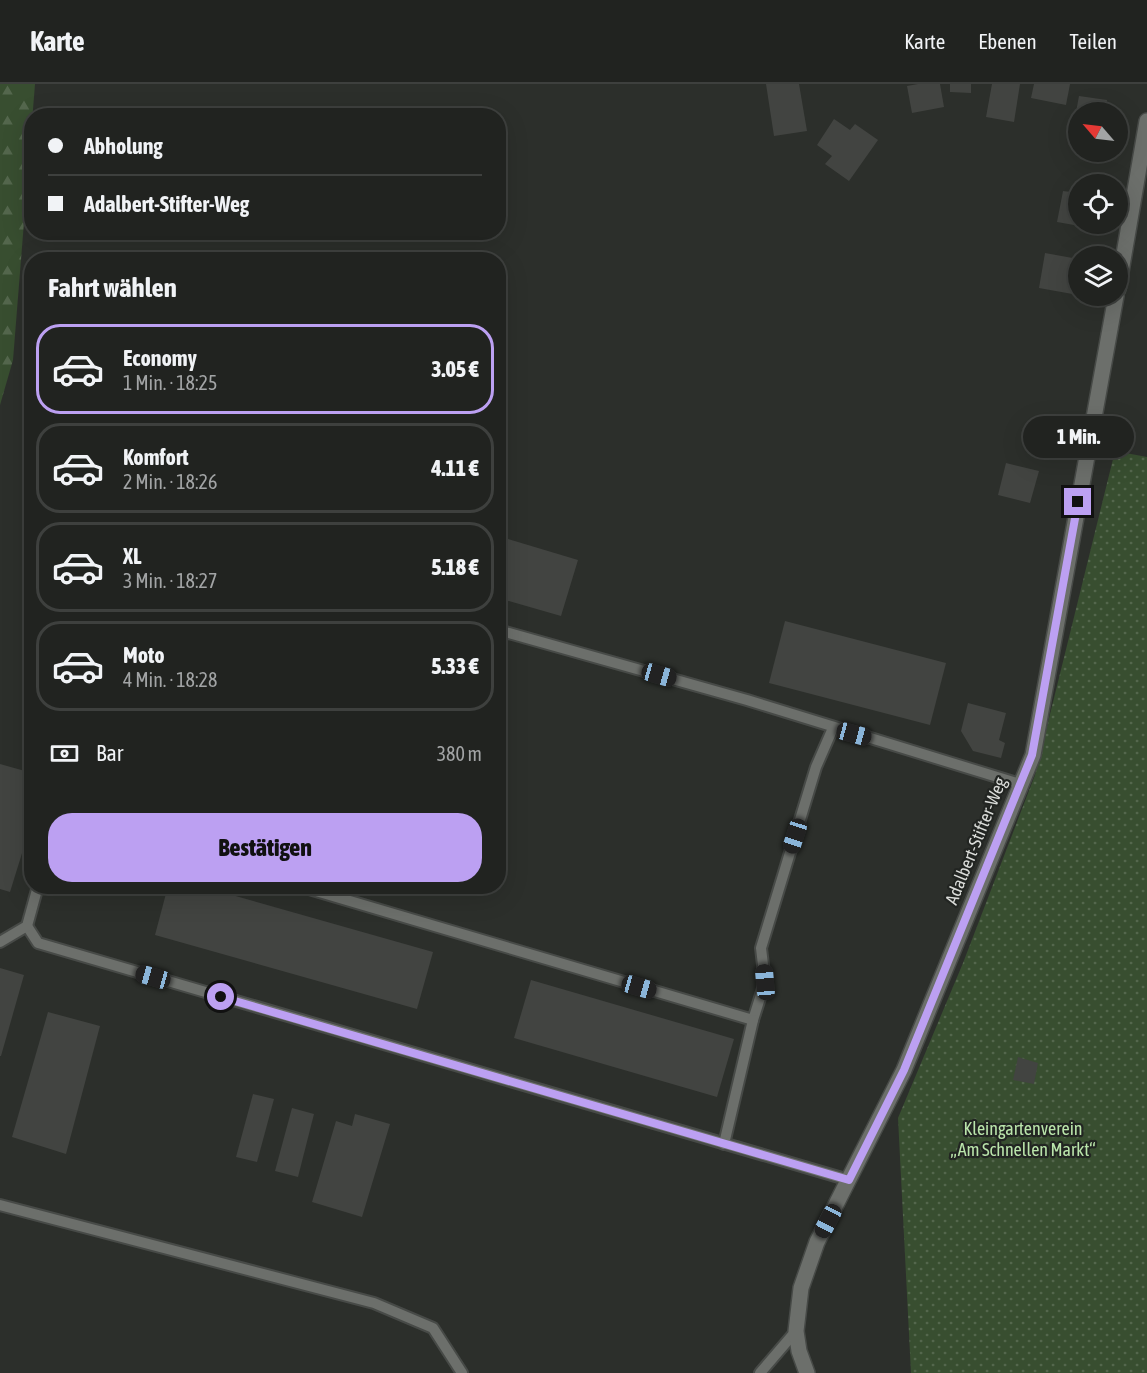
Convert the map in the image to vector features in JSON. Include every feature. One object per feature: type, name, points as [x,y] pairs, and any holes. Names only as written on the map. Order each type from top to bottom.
[{"type":"street","points":[[1125,246],[1147,121]]},
{"type":"street","name":"Adalbert-Stifter-Weg","points":[[807,1373],[799,1351],[796,1330],[801,1288],[817,1242],[904,1070],[1032,755],[1114,306]]},
{"type":"lane","points":[[506,632],[747,700],[1020,784]]},
{"type":"lane","points":[[724,1144],[753,1020],[765,982],[762,948],[816,767],[833,728]]},
{"type":"lane","points":[[0,942],[27,926],[36,894]]},
{"type":"lane","points":[[326,894],[753,1020]]},
{"type":"lane","points":[[27,926],[38,943],[849,1180]]},
{"type":"lane","points":[[0,1205],[374,1303],[433,1328],[462,1373]]},
{"type":"lane","points":[[760,1373],[796,1330]]},
{"type":"green space","points":[[0,84],[35,84],[33,108],[24,108],[24,222],[13,360],[0,405]]},
{"type":"green space","name":"Kleingartenverein „Am Schnellen Markt“","points":[[1115,451],[1147,457],[1147,1373],[911,1373],[898,1118],[963,963],[1035,775]]},
{"type":"building","points":[[766,84],[799,84],[807,131],[774,136]]},
{"type":"building","points":[[940,84],[944,107],[912,113],[907,86]]},
{"type":"building","points":[[950,84],[971,84],[971,93],[950,92]]},
{"type":"building","points":[[992,84],[1020,84],[1014,122],[986,117]]},
{"type":"building","points":[[1034,84],[1070,84],[1066,105],[1031,98]]},
{"type":"building","points":[[1079,96],[1107,100],[1107,102],[1078,102]]},
{"type":"building","points":[[834,119],[850,130],[855,124],[878,140],[849,181],[825,164],[832,156],[817,145]]},
{"type":"building","points":[[1063,191],[1068,192],[1068,224],[1057,222]]},
{"type":"building","points":[[1045,253],[1068,257],[1068,293],[1039,288]]},
{"type":"building","points":[[1006,463],[1039,471],[1030,503],[998,495]]},
{"type":"building","points":[[506,538],[578,560],[561,616],[506,600]]},
{"type":"building","points":[[785,621],[946,663],[930,725],[769,683]]},
{"type":"building","points":[[968,703],[1006,713],[999,740],[1005,743],[1001,758],[973,751],[961,731]]},
{"type":"building","points":[[0,764],[24,771],[24,847],[10,892],[0,889]]},
{"type":"building","points":[[166,894],[228,894],[433,952],[417,1009],[155,935]]},
{"type":"building","points":[[0,968],[24,975],[1,1056],[0,1056]]},
{"type":"building","points":[[531,980],[734,1039],[717,1097],[514,1038]]},
{"type":"building","points":[[48,1012],[100,1026],[66,1154],[12,1137]]},
{"type":"building","points":[[1018,1057],[1038,1063],[1034,1084],[1013,1080]]},
{"type":"building","points":[[253,1094],[274,1099],[257,1162],[236,1157]]},
{"type":"building","points":[[292,1108],[314,1114],[298,1177],[275,1171]]},
{"type":"building","points":[[355,1114],[390,1124],[362,1217],[312,1202],[336,1121],[352,1126]]},
{"type":"route","points":[[221,997],[724,1144],[788,1160],[849,1180],[904,1070],[927,1017],[1032,755],[1078,502]]}]
